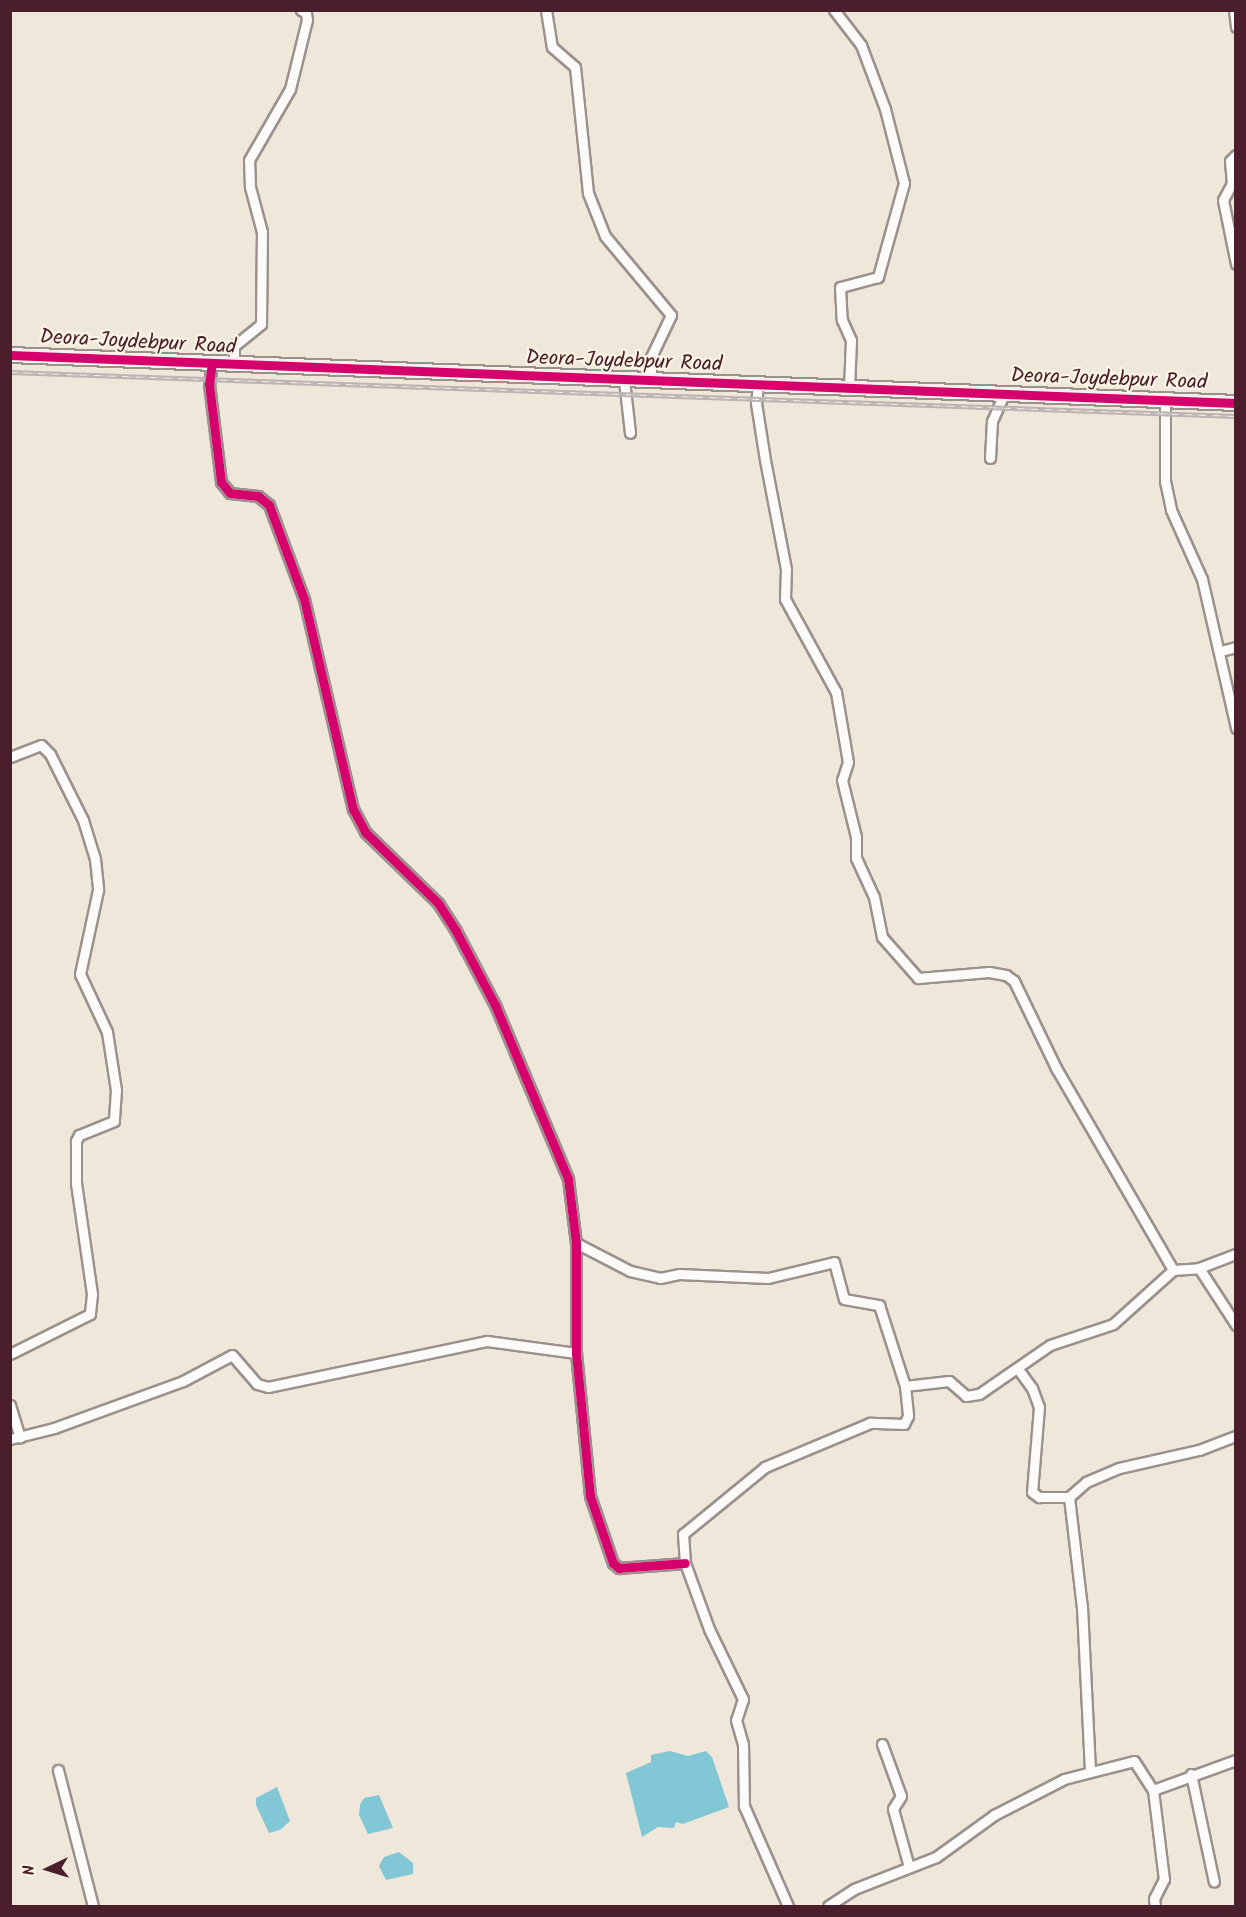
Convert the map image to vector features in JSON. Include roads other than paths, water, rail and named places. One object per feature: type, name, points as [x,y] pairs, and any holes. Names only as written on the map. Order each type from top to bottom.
[{"type":"street","points":[[234,365],[234,346],[261,324],[262,232],[250,187],[249,160],[290,89],[307,20],[301,10]]},
{"type":"street","points":[[546,10],[552,47],[575,68],[588,193],[605,236],[671,315],[651,357],[651,381]]},
{"type":"street","points":[[834,10],[861,45],[885,109],[904,183],[878,277],[840,287],[842,320],[851,340],[849,388]]},
{"type":"street","points":[[1234,10],[1236,27]]},
{"type":"street","points":[[1236,155],[1230,161],[1232,183],[1223,200],[1234,245],[1236,264]]},
{"type":"street","name":"Deora-Joydebpur Road","points":[[10,355],[1236,403]]},
{"type":"street","points":[[212,363],[209,384],[221,482],[230,493],[258,496],[269,505],[304,599],[339,760],[353,809],[365,831],[438,903],[495,1005],[568,1179],[576,1243],[576,1353],[590,1497],[614,1563],[619,1568],[685,1563]]},
{"type":"street","points":[[624,380],[630,433]]},
{"type":"street","points":[[758,385],[756,403],[786,569],[785,599],[836,692],[848,762],[842,780],[856,837],[856,858],[874,897],[882,937],[918,978],[989,972],[1006,975],[1014,981],[1056,1068],[1173,1270]]},
{"type":"street","points":[[990,458],[992,421],[1004,394]]},
{"type":"street","points":[[1165,400],[1165,481],[1171,510],[1194,554],[1221,651],[1236,728]]},
{"type":"street","points":[[1221,651],[1236,647]]},
{"type":"street","points":[[10,757],[41,745],[50,754],[83,820],[94,859],[98,890],[80,974],[107,1032],[116,1090],[114,1121],[79,1135],[76,1141],[76,1183],[92,1294],[90,1314],[10,1354]]},
{"type":"street","points":[[576,1243],[630,1271],[660,1278],[679,1274],[768,1278],[834,1262],[846,1301],[879,1305],[905,1386],[908,1416],[904,1424],[870,1423],[765,1467],[685,1529],[685,1563],[709,1629],[743,1699],[736,1720],[743,1744],[744,1806],[788,1906]]},
{"type":"street","points":[[905,1386],[951,1381],[966,1396],[973,1396],[1018,1369],[1050,1345],[1113,1324],[1173,1270],[1199,1268],[1236,1254]]},
{"type":"street","points":[[1199,1268],[1236,1325]]},
{"type":"street","points":[[10,1405],[15,1438],[183,1381],[232,1355],[257,1384],[268,1387],[487,1341],[576,1353]]},
{"type":"street","points":[[1018,1369],[1032,1388],[1039,1407],[1032,1492],[1039,1497],[1069,1497],[1086,1482],[1119,1468],[1196,1451],[1236,1436]]},
{"type":"street","points":[[1069,1497],[1082,1607],[1090,1771]]},
{"type":"street","points":[[882,1744],[901,1796],[893,1809],[909,1868]]},
{"type":"street","points":[[1153,1790],[1191,1774],[1236,1760]]},
{"type":"street","points":[[828,1906],[854,1888],[936,1857],[994,1815],[1064,1779],[1134,1761],[1153,1790],[1164,1879],[1154,1899],[1155,1906]]},
{"type":"street","points":[[58,1770],[93,1906]]},
{"type":"street","points":[[1191,1774],[1214,1882]]},
{"type":"water","points":[[670,1751],[688,1756],[706,1751],[712,1757],[729,1807],[683,1824],[676,1822],[674,1828],[658,1827],[642,1837],[626,1773],[651,1762],[651,1755]]},
{"type":"water","points":[[277,1787],[290,1821],[280,1830],[269,1833],[256,1805],[256,1798]]},
{"type":"water","points":[[379,1795],[393,1828],[368,1834],[359,1815],[360,1805],[364,1798]]},
{"type":"water","points":[[399,1852],[413,1863],[413,1874],[386,1880],[379,1866],[384,1857]]},
{"type":"railway","points":[[10,372],[1236,416]]}]
